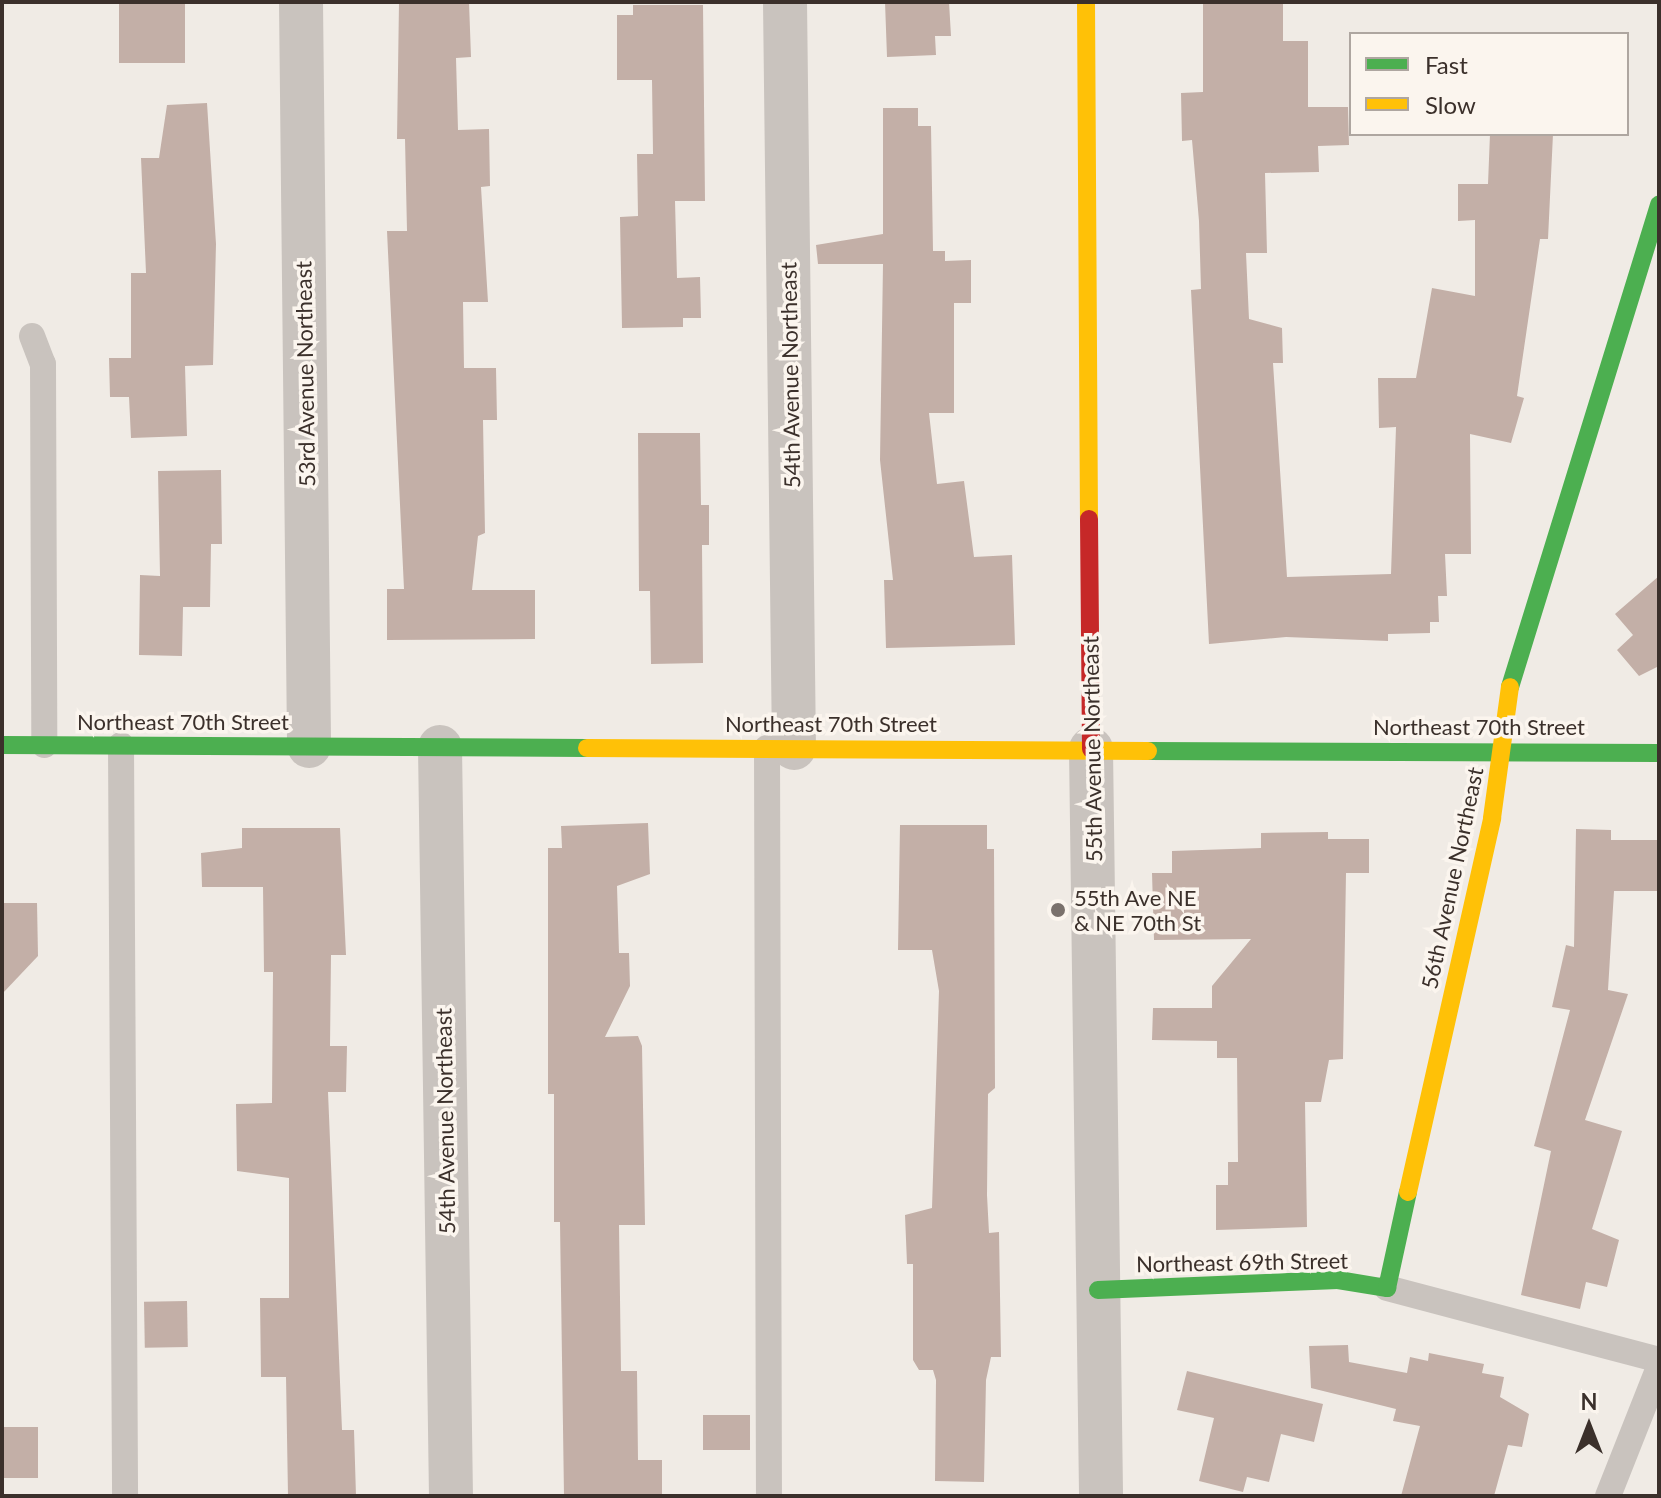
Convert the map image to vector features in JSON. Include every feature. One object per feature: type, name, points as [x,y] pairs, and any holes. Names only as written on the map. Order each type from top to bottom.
[{"type":"street","name":"53rd Avenue Northeast","points":[[301,2],[309,746]]},
{"type":"street","name":"54th Avenue Northeast","points":[[780,748],[785,2]]},
{"type":"street","name":"55th Avenue Northeast","points":[[1086,2],[1091,749],[1101,1496]]},
{"type":"street","name":"56th Avenue Northeast","points":[[1387,1288],[1527,625],[1659,205]]},
{"type":"street","name":"Northeast 70th Street","points":[[2,745],[1659,753]]},
{"type":"street","name":"54th Avenue Northeast","points":[[440,747],[451,1496]]},
{"type":"street","name":"Northeast 69th Street","points":[[1098,1290],[1338,1280],[1387,1288]]},
{"type":"lane","points":[[32,336],[43,364],[44,745]]},
{"type":"lane","points":[[121,745],[125,1496]]},
{"type":"lane","points":[[769,1496],[780,748]]},
{"type":"lane","points":[[1387,1288],[1659,1360]]},
{"type":"lane","points":[[1608,1496],[1659,1367]]},
{"type":"building","points":[[119,2],[185,2],[185,63],[119,63]]},
{"type":"building","points":[[399,2],[469,2],[471,57],[456,58],[458,130],[489,129],[490,186],[481,187],[488,302],[463,302],[464,368],[496,368],[497,420],[483,420],[485,533],[478,536],[472,590],[535,590],[535,639],[387,640],[387,589],[404,589],[387,231],[407,231],[405,139],[397,139]]},
{"type":"building","points":[[885,2],[949,2],[951,36],[935,36],[936,55],[887,57]]},
{"type":"building","points":[[1203,2],[1283,2],[1283,41],[1308,41],[1308,107],[1348,107],[1349,145],[1318,146],[1319,172],[1265,173],[1267,253],[1246,253],[1249,319],[1282,328],[1283,363],[1273,363],[1287,577],[1391,574],[1396,427],[1379,428],[1378,378],[1416,378],[1432,288],[1475,296],[1475,220],[1458,221],[1458,184],[1488,184],[1490,136],[1553,136],[1548,239],[1540,239],[1517,396],[1524,398],[1511,443],[1470,434],[1471,554],[1445,554],[1447,596],[1438,596],[1439,622],[1430,622],[1430,633],[1388,634],[1388,641],[1286,637],[1209,644],[1191,290],[1201,289],[1199,221],[1192,140],[1182,141],[1181,93],[1203,92]]},
{"type":"building","points":[[633,5],[703,5],[705,201],[675,201],[677,278],[700,277],[701,318],[683,318],[683,327],[622,328],[620,217],[638,216],[637,154],[653,154],[652,80],[617,80],[617,15],[633,15]]},
{"type":"building","points":[[207,103],[216,244],[213,365],[185,366],[187,436],[131,438],[129,397],[110,397],[109,358],[131,358],[131,273],[146,273],[141,158],[159,158],[167,105]]},
{"type":"building","points":[[883,108],[918,108],[918,126],[931,126],[933,251],[945,251],[945,261],[971,260],[971,303],[954,303],[954,413],[929,413],[937,484],[964,481],[974,557],[1012,555],[1015,645],[886,648],[884,580],[893,580],[880,460],[883,264],[818,264],[816,245],[883,234]]},
{"type":"building","points":[[638,433],[700,433],[701,505],[709,505],[709,545],[702,545],[703,663],[651,664],[650,591],[639,591]]},
{"type":"building","points":[[221,470],[222,544],[211,544],[210,607],[183,607],[182,656],[139,655],[140,575],[160,576],[158,471]]},
{"type":"building","points":[[1659,576],[1659,666],[1639,676],[1617,650],[1633,635],[1615,614]]},
{"type":"building","points":[[648,823],[650,874],[617,886],[619,953],[629,953],[630,986],[605,1037],[638,1036],[642,1046],[645,1225],[619,1225],[621,1371],[637,1371],[638,1460],[662,1460],[662,1496],[564,1496],[560,1222],[554,1222],[554,1094],[548,1094],[548,848],[562,848],[561,826]]},
{"type":"building","points":[[900,825],[987,825],[987,849],[994,849],[995,1088],[988,1094],[987,1195],[989,1233],[999,1232],[1001,1357],[991,1357],[986,1380],[984,1482],[935,1481],[936,1380],[933,1370],[919,1370],[913,1360],[913,1264],[907,1264],[905,1215],[932,1208],[939,991],[932,950],[898,950]]},
{"type":"building","points":[[242,828],[340,828],[346,955],[331,955],[330,1046],[347,1046],[346,1092],[328,1092],[342,1430],[354,1430],[356,1496],[288,1496],[286,1377],[261,1377],[260,1298],[289,1298],[289,1178],[237,1171],[236,1104],[272,1103],[273,972],[264,972],[263,887],[202,887],[201,853],[242,848]]},
{"type":"building","points":[[1576,829],[1611,830],[1611,840],[1659,840],[1659,891],[1614,891],[1608,990],[1628,994],[1585,1120],[1622,1131],[1592,1229],[1619,1240],[1607,1287],[1586,1282],[1580,1309],[1521,1295],[1551,1151],[1534,1146],[1570,1010],[1552,1007],[1566,945],[1574,947]]},
{"type":"building","points":[[1328,832],[1328,839],[1369,839],[1369,873],[1346,873],[1343,1059],[1329,1060],[1321,1102],[1305,1102],[1307,1227],[1216,1230],[1216,1185],[1228,1185],[1228,1162],[1238,1162],[1237,1058],[1217,1058],[1217,1041],[1152,1040],[1153,1008],[1212,1008],[1212,986],[1251,939],[1154,940],[1152,873],[1172,873],[1172,851],[1261,848],[1261,833]]},
{"type":"building","points":[[2,903],[37,903],[38,956],[2,994]]},
{"type":"building","points":[[187,1301],[188,1347],[145,1348],[144,1302]]},
{"type":"building","points":[[1348,1345],[1349,1362],[1407,1373],[1410,1357],[1428,1361],[1429,1353],[1484,1364],[1482,1373],[1504,1377],[1500,1397],[1529,1414],[1522,1447],[1508,1445],[1494,1496],[1401,1496],[1420,1426],[1393,1421],[1396,1409],[1311,1388],[1309,1346]]},
{"type":"building","points":[[1187,1371],[1323,1404],[1314,1442],[1281,1434],[1269,1482],[1247,1477],[1243,1492],[1199,1481],[1214,1418],[1177,1410]]},
{"type":"building","points":[[703,1415],[750,1415],[750,1450],[703,1450]]},
{"type":"building","points":[[2,1427],[38,1427],[38,1478],[2,1478]]},
{"type":"traffic: fast","points":[[1510,687],[1659,205]]},
{"type":"traffic: fast","points":[[2,745],[587,748]]},
{"type":"traffic: fast","points":[[1148,751],[1659,753]]},
{"type":"traffic: fast","points":[[1098,1290],[1338,1280],[1387,1288],[1408,1192]]},
{"type":"traffic: slow","points":[[1086,2],[1089,519]]},
{"type":"traffic: slow","points":[[1408,1192],[1492,818],[1510,687]]},
{"type":"traffic: slow","points":[[587,748],[1148,751]]},
{"type":"traffic: jam","points":[[1089,519],[1091,749]]},
{"type":"place","name":"55th Ave NE & NE 70th St","points":[[1058,910]]}]
